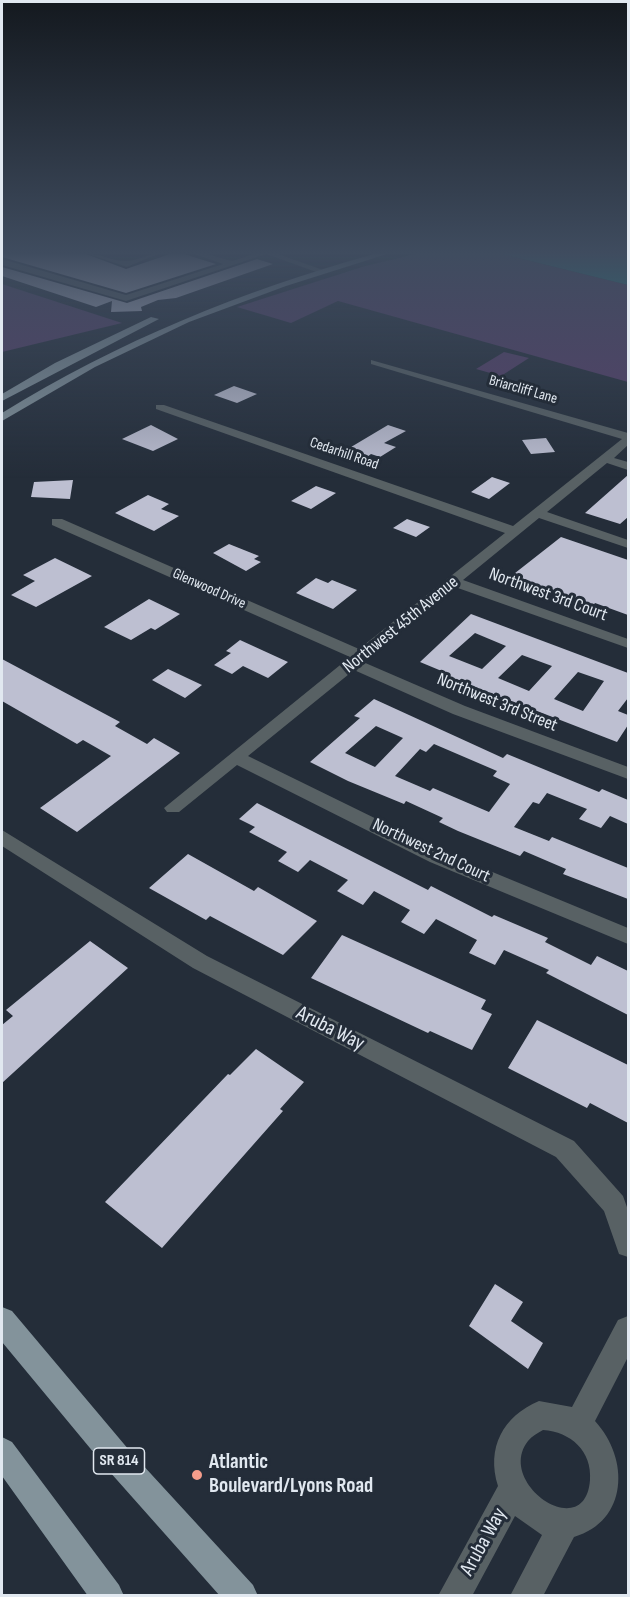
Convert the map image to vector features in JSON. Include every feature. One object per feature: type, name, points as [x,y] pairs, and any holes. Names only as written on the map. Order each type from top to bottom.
[{"type":"main road","points":[[2,398],[50,370],[137,329]]},
{"type":"main road","points":[[2,418],[60,381],[163,329]]},
{"type":"main road","points":[[2,390],[22,378],[50,370]]},
{"type":"main road","name":"SR 814","points":[[2,1321],[106,1446],[192,1544],[242,1596]]},
{"type":"main road","points":[[2,1452],[108,1596]]},
{"type":"street","name":"Briarcliff Lane","points":[[375,362],[628,439]]},
{"type":"street","name":"Cedarhill Road","points":[[160,407],[516,532]]},
{"type":"street","name":"Northwest 45th Avenue","points":[[173,808],[539,514],[628,439]]},
{"type":"street","points":[[606,459],[628,466]]},
{"type":"street","points":[[539,514],[628,544]]},
{"type":"street","name":"Glenwood Drive","points":[[57,522],[356,660]]},
{"type":"street","name":"Northwest 3rd Court","points":[[454,582],[628,644]]},
{"type":"street","name":"Northwest 3rd Street","points":[[356,660],[459,710],[628,773]]},
{"type":"street","name":"Northwest 2nd Court","points":[[237,758],[437,856],[628,936]]},
{"type":"street","name":"Aruba Way","points":[[2,837],[200,962],[565,1149],[614,1204],[628,1245]]},
{"type":"street","points":[[578,1425],[628,1330]]},
{"type":"street","points":[[539,1415],[556,1415],[578,1425],[591,1437],[600,1452],[605,1470],[605,1487],[599,1503],[591,1514],[578,1522],[564,1524],[535,1514],[522,1503],[513,1489],[507,1470],[507,1451],[513,1434],[525,1422],[539,1415]]},
{"type":"street","name":"Aruba Way","points":[[454,1596],[513,1489]]},
{"type":"street","points":[[526,1596],[564,1524]]},
{"type":"shaded area","points":[[2,329],[99,329],[2,352]]},
{"type":"shaded area","points":[[437,329],[628,329],[628,382]]},
{"type":"shaded area","points":[[504,352],[529,358],[501,376],[476,369]]},
{"type":"building","points":[[234,386],[257,394],[237,403],[214,395]]},
{"type":"building","points":[[151,425],[178,439],[153,451],[122,439]]},
{"type":"building","points":[[388,425],[406,431],[384,443],[396,447],[380,457],[371,454],[367,457],[346,450]]},
{"type":"building","points":[[546,438],[555,452],[531,454],[522,440]]},
{"type":"building","points":[[628,475],[628,517],[620,524],[585,513]]},
{"type":"building","points":[[492,477],[510,483],[489,499],[471,492]]},
{"type":"building","points":[[73,480],[70,499],[31,497],[34,482]]},
{"type":"building","points":[[316,486],[336,493],[311,509],[291,501]]},
{"type":"building","points":[[148,495],[169,504],[161,509],[179,516],[154,531],[115,513]]},
{"type":"building","points":[[407,519],[430,527],[416,537],[393,528]]},
{"type":"building","points":[[561,537],[628,560],[628,615],[595,603],[592,607],[510,577]]},
{"type":"building","points":[[229,544],[259,556],[254,559],[261,562],[246,571],[213,553]]},
{"type":"building","points":[[55,558],[92,576],[36,607],[11,595],[35,581],[23,575]]},
{"type":"building","points":[[316,578],[328,583],[332,580],[357,590],[333,609],[296,593]]},
{"type":"building","points":[[149,599],[180,614],[155,630],[151,628],[131,640],[104,627]]},
{"type":"building","points":[[471,614],[628,673],[628,698],[618,711],[628,715],[628,725],[617,742],[457,680],[454,682],[439,676],[444,672],[420,662]],"holes":[[[475,633],[506,646],[482,669],[449,656]],[[522,655],[552,666],[529,691],[498,678]],[[578,672],[604,681],[583,711],[554,699]]]},
{"type":"building","points":[[240,640],[288,662],[268,678],[243,666],[232,674],[214,665],[231,653],[226,651]]},
{"type":"building","points":[[2,659],[120,722],[115,726],[147,744],[154,738],[180,753],[77,832],[40,808],[111,756],[83,740],[77,744],[2,701]]},
{"type":"building","points":[[168,669],[202,685],[185,698],[152,680]]},
{"type":"building","points":[[374,699],[503,758],[507,754],[599,792],[602,789],[628,800],[628,824],[610,816],[601,828],[579,819],[587,809],[547,793],[539,804],[533,802],[514,827],[549,841],[552,837],[628,868],[628,899],[563,874],[566,869],[524,851],[520,856],[458,831],[439,822],[443,818],[406,801],[404,804],[348,781],[310,762],[360,718],[354,716]],"holes":[[[376,726],[403,738],[375,767],[345,753]],[[434,744],[497,771],[493,776],[510,784],[489,812],[433,788],[430,791],[395,776],[420,749],[426,752]]]},
{"type":"building","points":[[257,803],[428,890],[431,886],[492,917],[494,915],[548,938],[545,942],[591,965],[597,956],[628,971],[628,1015],[546,973],[549,970],[504,950],[495,965],[469,953],[477,940],[436,919],[424,934],[401,922],[410,910],[374,891],[363,905],[337,891],[348,880],[310,860],[298,872],[278,861],[287,852],[249,832],[255,827],[239,819]]},
{"type":"building","points":[[188,854],[254,891],[258,887],[317,921],[283,955],[210,916],[206,920],[149,888]]},
{"type":"building","points":[[342,935],[486,1000],[481,1009],[492,1014],[472,1050],[430,1031],[428,1033],[311,978]]},
{"type":"building","points":[[90,941],[128,968],[2,1083],[2,1025],[13,1016],[6,1010]]},
{"type":"building","points":[[537,1020],[628,1065],[628,1123],[590,1103],[587,1108],[508,1068]]},
{"type":"building","points":[[256,1049],[304,1082],[280,1109],[283,1111],[162,1248],[105,1202],[228,1074],[230,1075]]},
{"type":"building","points":[[495,1284],[523,1302],[511,1321],[543,1343],[528,1369],[469,1326]]},
{"type":"place","name":"Atlantic Boulevard/Lyons Road","points":[[197,1475]]}]
